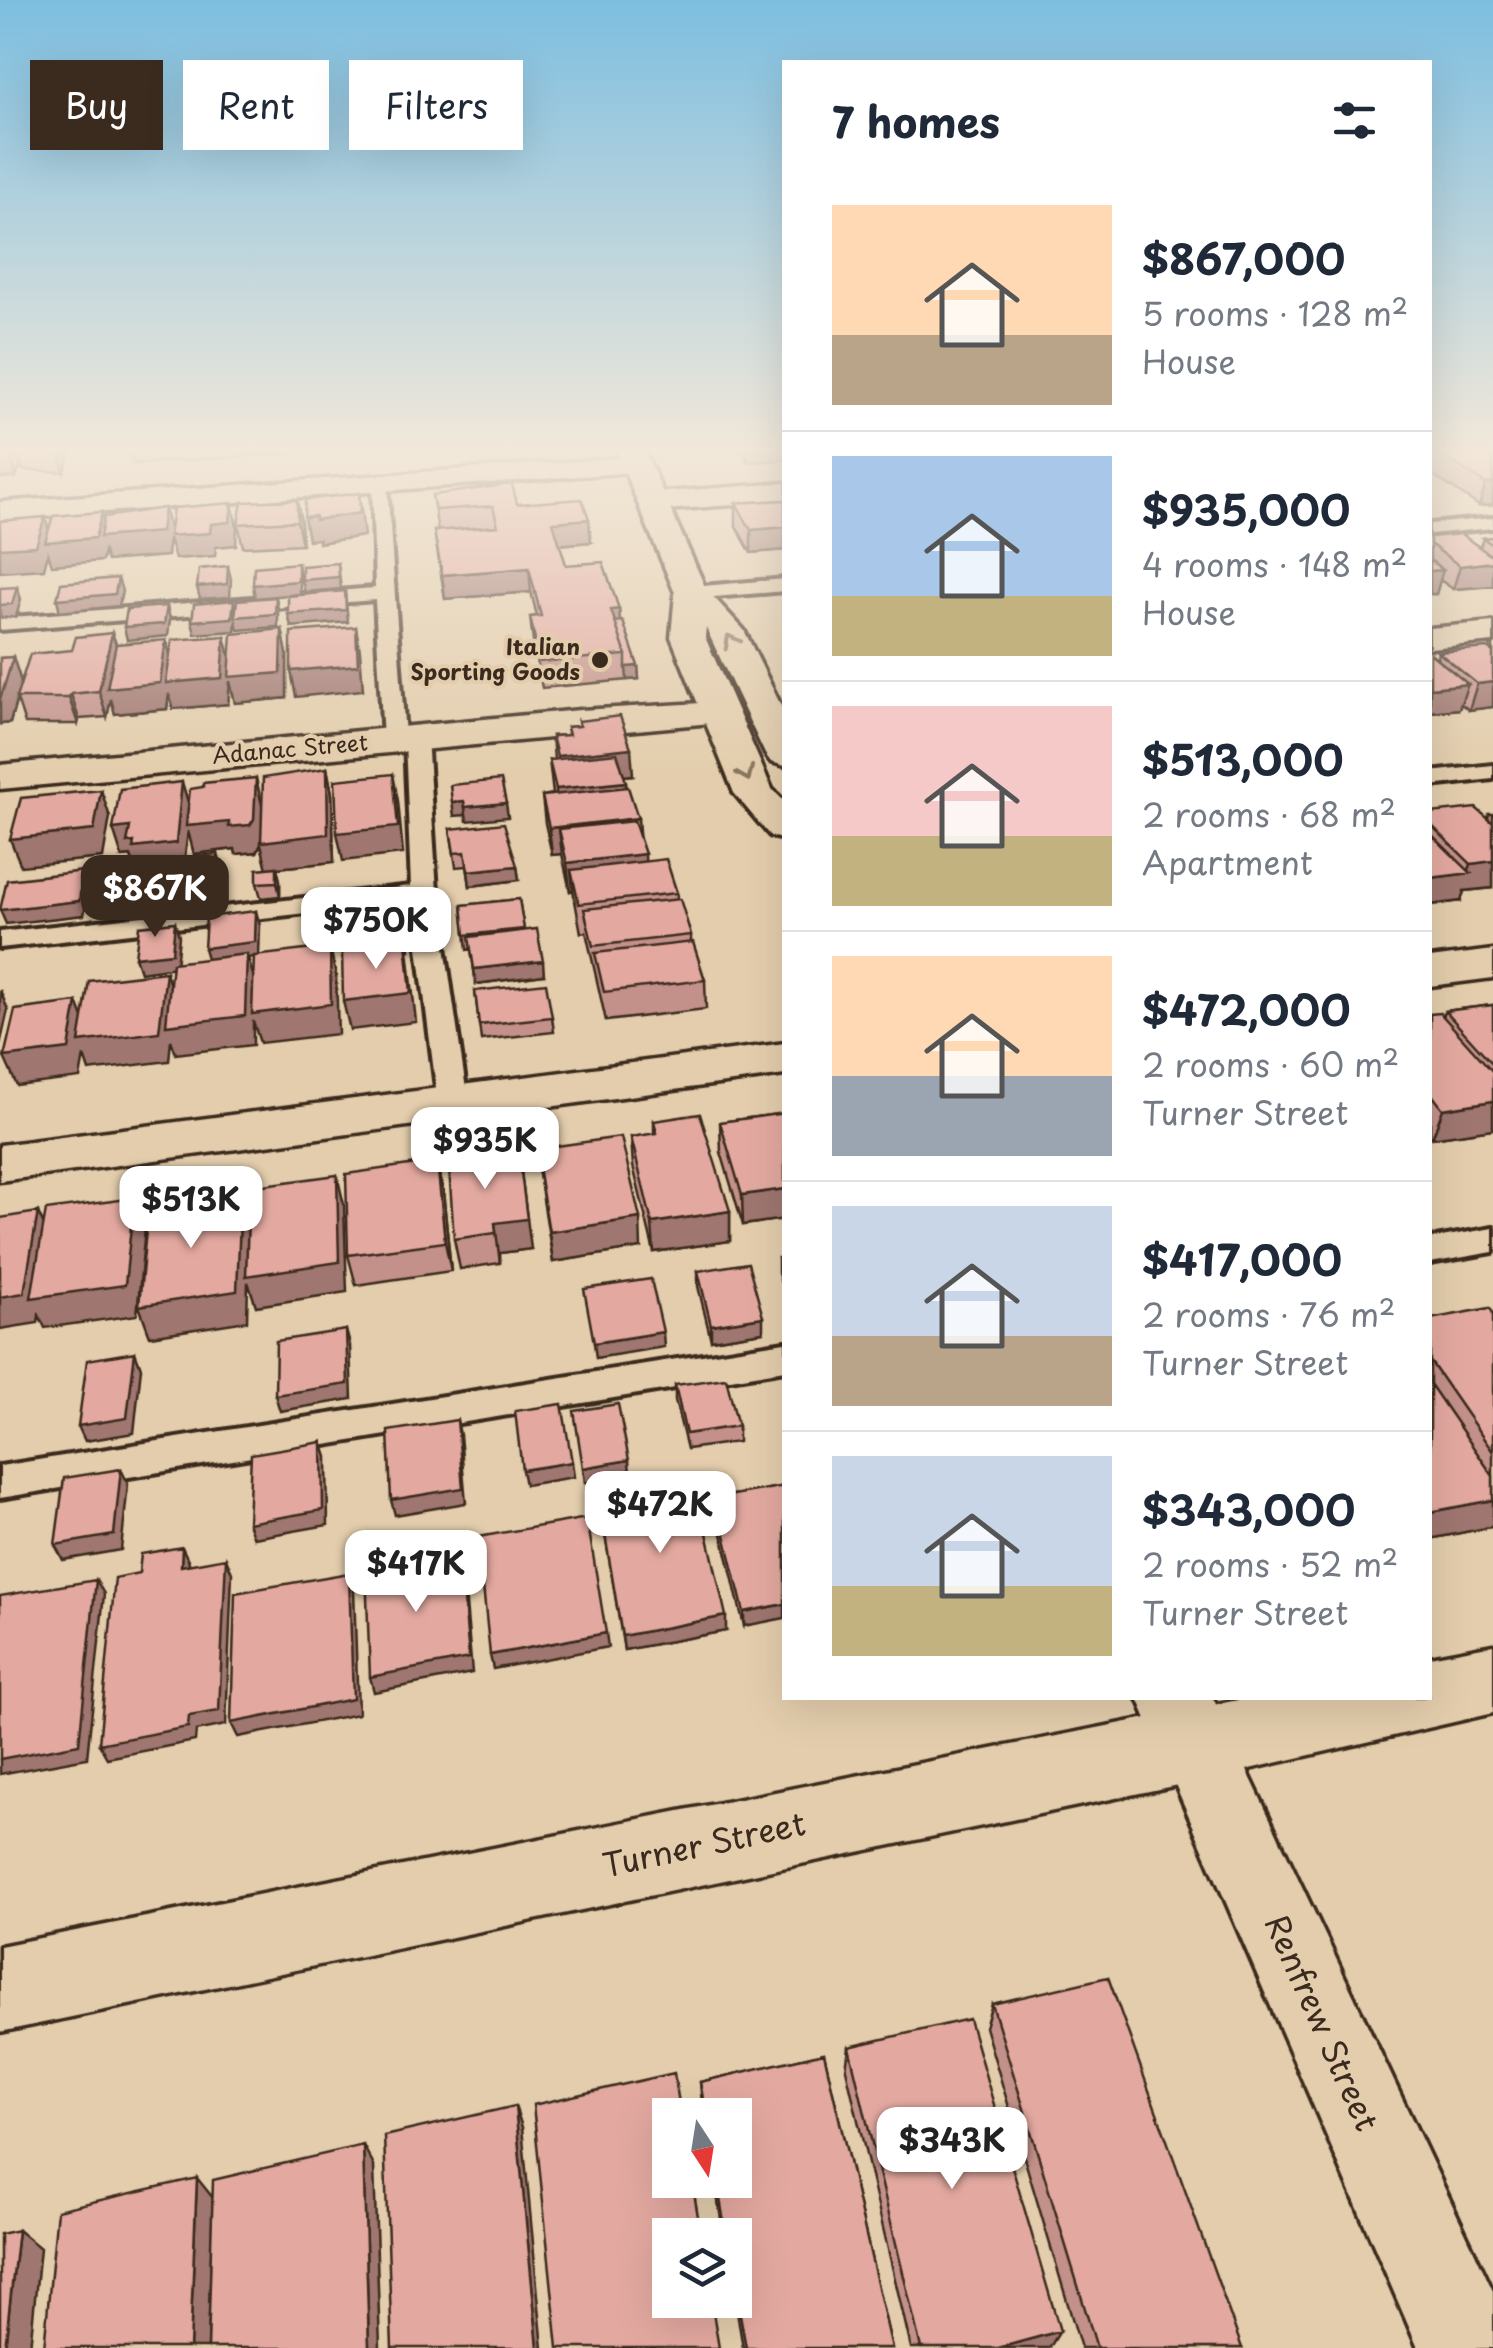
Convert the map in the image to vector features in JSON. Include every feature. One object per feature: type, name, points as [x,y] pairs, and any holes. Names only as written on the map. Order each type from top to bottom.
[{"type":"street","points":[[676,558],[691,593],[727,630],[773,702],[782,741]]},
{"type":"street","points":[[691,593],[688,636],[754,793],[782,824]]},
{"type":"street","points":[[1432,638],[1493,632]]},
{"type":"street","name":"Adanac Street","points":[[0,777],[580,721],[621,722],[718,707]]},
{"type":"street","points":[[1432,972],[1493,964]]},
{"type":"street","points":[[0,1163],[782,1059]]},
{"type":"street","points":[[1432,1692],[1493,1679]]},
{"type":"street","name":"Turner Street","points":[[0,1989],[1186,1721],[1387,1700]]},
{"type":"street","name":"Renfrew Street","points":[[1186,1721],[1468,2348]]},
{"type":"lane","points":[[382,558],[453,1103]]},
{"type":"lane","points":[[691,593],[782,584]]},
{"type":"lane","points":[[0,624],[384,592]]},
{"type":"lane","points":[[1432,779],[1493,772]]},
{"type":"lane","points":[[0,940],[424,892]]},
{"type":"lane","points":[[1432,1251],[1493,1240]]},
{"type":"lane","points":[[0,1482],[782,1356]]},
{"type":"building","points":[[439,558],[564,558],[566,565],[603,562],[619,609],[611,610],[626,655],[540,662],[530,617],[541,616],[529,568],[442,575]]},
{"type":"building","points":[[1449,558],[1493,558],[1493,562],[1460,566]]},
{"type":"building","points":[[298,563],[298,581],[253,585],[254,567]]},
{"type":"building","points":[[338,563],[339,577],[302,580],[302,566]]},
{"type":"building","points":[[228,566],[227,584],[197,587],[199,569]]},
{"type":"building","points":[[118,578],[115,594],[57,599],[61,583]]},
{"type":"building","points":[[17,587],[12,604],[0,605],[0,588]]},
{"type":"building","points":[[345,591],[346,610],[288,614],[288,596]]},
{"type":"building","points":[[276,597],[275,614],[235,617],[237,600]]},
{"type":"building","points":[[234,600],[232,618],[192,621],[194,604]]},
{"type":"building","points":[[167,606],[164,624],[124,627],[127,609]]},
{"type":"building","points":[[623,621],[638,666],[626,667],[615,622]]},
{"type":"building","points":[[356,627],[358,665],[291,671],[291,632]]},
{"type":"building","points":[[282,629],[281,673],[229,677],[232,634]]},
{"type":"building","points":[[112,633],[99,691],[71,694],[69,698],[16,698],[30,654],[72,650],[76,637]]},
{"type":"building","points":[[225,636],[222,678],[166,683],[172,640]]},
{"type":"building","points":[[166,640],[160,683],[107,688],[116,644]]},
{"type":"building","points":[[1487,648],[1493,652],[1493,682],[1477,684],[1438,652]]},
{"type":"building","points":[[1432,655],[1468,684],[1432,688]]},
{"type":"building","points":[[13,657],[1,697],[0,697],[0,658]]},
{"type":"building","points":[[620,716],[631,748],[557,756],[552,736],[569,735],[567,727],[580,726],[578,721]]},
{"type":"building","points":[[617,753],[626,782],[556,789],[549,760]]},
{"type":"building","points":[[327,768],[328,834],[261,842],[263,778]]},
{"type":"building","points":[[393,774],[398,827],[337,833],[335,780]]},
{"type":"building","points":[[256,778],[254,819],[250,825],[229,827],[229,822],[186,826],[190,789],[203,787],[203,783]]},
{"type":"building","points":[[501,780],[506,803],[465,807],[464,801],[452,802],[450,785]]},
{"type":"building","points":[[182,782],[176,843],[133,848],[134,842],[127,843],[130,827],[113,829],[120,789]]},
{"type":"building","points":[[628,787],[638,818],[549,828],[542,796]]},
{"type":"building","points":[[101,790],[94,830],[10,839],[21,798]]},
{"type":"building","points":[[1476,808],[1493,823],[1493,861],[1471,864],[1432,826],[1432,813]]},
{"type":"building","points":[[634,821],[645,854],[567,863],[559,829]]},
{"type":"building","points":[[504,823],[517,866],[468,871],[465,852],[454,853],[450,829]]},
{"type":"building","points":[[1432,835],[1471,873],[1432,878]]},
{"type":"building","points":[[218,854],[216,882],[179,886],[182,858]]},
{"type":"building","points":[[666,859],[677,893],[579,904],[571,870]]},
{"type":"building","points":[[277,867],[277,882],[257,883],[257,869]]},
{"type":"building","points":[[84,871],[79,901],[0,910],[7,880]]},
{"type":"building","points":[[140,871],[137,893],[102,897],[105,875]]},
{"type":"building","points":[[519,899],[524,929],[465,935],[462,905]]},
{"type":"building","points":[[680,899],[691,935],[593,946],[584,909]]},
{"type":"building","points":[[405,908],[408,935],[381,939],[379,911]]},
{"type":"building","points":[[256,911],[255,942],[204,948],[206,917]]},
{"type":"building","points":[[175,922],[172,953],[135,957],[139,926]]},
{"type":"building","points":[[537,929],[543,961],[474,969],[469,937]]},
{"type":"building","points":[[406,942],[411,993],[343,1001],[342,950]]},
{"type":"building","points":[[693,942],[705,980],[604,992],[595,953]]},
{"type":"building","points":[[330,947],[331,1004],[252,1014],[254,956]]},
{"type":"building","points":[[247,954],[245,1016],[166,1025],[172,963]]},
{"type":"building","points":[[166,972],[159,1032],[79,1042],[89,981]]},
{"type":"building","points":[[546,983],[552,1017],[479,1025],[475,991]]},
{"type":"building","points":[[77,1002],[69,1049],[4,1057],[15,1010]]},
{"type":"building","points":[[1493,1005],[1493,1064],[1445,1011]]},
{"type":"building","points":[[1440,1013],[1493,1072],[1493,1101],[1443,1109],[1432,1095],[1432,1014]]},
{"type":"building","points":[[782,1113],[782,1189],[742,1195],[720,1122]]},
{"type":"building","points":[[700,1114],[730,1211],[652,1223],[631,1137],[657,1133],[654,1121]]},
{"type":"building","points":[[621,1137],[640,1218],[549,1232],[535,1149]]},
{"type":"building","points":[[489,1149],[491,1159],[519,1156],[527,1219],[495,1223],[496,1233],[454,1239],[448,1154]]},
{"type":"building","points":[[437,1161],[445,1242],[348,1255],[346,1174]]},
{"type":"building","points":[[337,1175],[339,1262],[246,1276],[249,1187]]},
{"type":"building","points":[[241,1196],[237,1291],[139,1306],[148,1208]]},
{"type":"building","points":[[134,1198],[125,1285],[31,1298],[46,1210]]},
{"type":"building","points":[[38,1212],[24,1293],[0,1297],[0,1218]]},
{"type":"building","points":[[748,1263],[763,1317],[711,1325],[698,1271]]},
{"type":"building","points":[[651,1279],[663,1332],[594,1343],[584,1289]]},
{"type":"building","points":[[1490,1308],[1493,1313],[1493,1452],[1432,1364],[1432,1319]]},
{"type":"building","points":[[346,1330],[348,1384],[275,1395],[276,1341]]},
{"type":"building","points":[[135,1352],[127,1418],[78,1426],[87,1360]]},
{"type":"building","points":[[726,1378],[738,1426],[686,1434],[675,1385]]},
{"type":"building","points":[[1432,1387],[1493,1476],[1493,1500],[1432,1512]]},
{"type":"building","points":[[562,1404],[572,1462],[522,1470],[515,1411]]},
{"type":"building","points":[[618,1404],[629,1460],[583,1468],[574,1411]]},
{"type":"building","points":[[457,1420],[463,1488],[391,1500],[388,1431]]},
{"type":"building","points":[[322,1442],[323,1510],[248,1523],[251,1454]]},
{"type":"building","points":[[121,1469],[114,1535],[55,1545],[64,1478]]},
{"type":"building","points":[[694,1476],[726,1616],[622,1636],[598,1492]]},
{"type":"building","points":[[782,1487],[782,1605],[744,1612],[716,1498]]},
{"type":"building","points":[[587,1518],[606,1633],[490,1655],[478,1537]]},
{"type":"building","points":[[182,1547],[181,1566],[226,1558],[219,1711],[189,1716],[188,1727],[99,1744],[115,1578],[139,1573],[141,1554]]},
{"type":"building","points":[[460,1553],[469,1658],[370,1677],[366,1570]]},
{"type":"building","points":[[349,1573],[353,1699],[231,1723],[235,1593]]},
{"type":"building","points":[[96,1580],[79,1744],[0,1759],[0,1596]]},
{"type":"building","points":[[1108,1977],[1242,2348],[1097,2348],[992,2004]]},
{"type":"building","points":[[969,2019],[1060,2331],[998,2348],[921,2348],[849,2047]]},
{"type":"building","points":[[824,2053],[892,2348],[746,2348],[741,2318],[752,2318],[752,2218],[723,2218],[720,2198],[752,2198],[752,2098],[703,2098],[700,2082]]},
{"type":"building","points":[[674,2073],[678,2098],[652,2098],[652,2198],[695,2198],[698,2218],[652,2218],[652,2318],[714,2318],[719,2348],[558,2348],[533,2105]]},
{"type":"building","points":[[515,2106],[538,2348],[392,2348],[384,2136]]},
{"type":"building","points":[[363,2145],[369,2348],[208,2348],[213,2180]]},
{"type":"building","points":[[197,2178],[190,2348],[44,2348],[57,2210]]},
{"type":"building","points":[[18,2230],[5,2348],[0,2348],[0,2234]]},
{"type":"place","name":"Italian Sporting Goods","points":[[600,660]]}]
